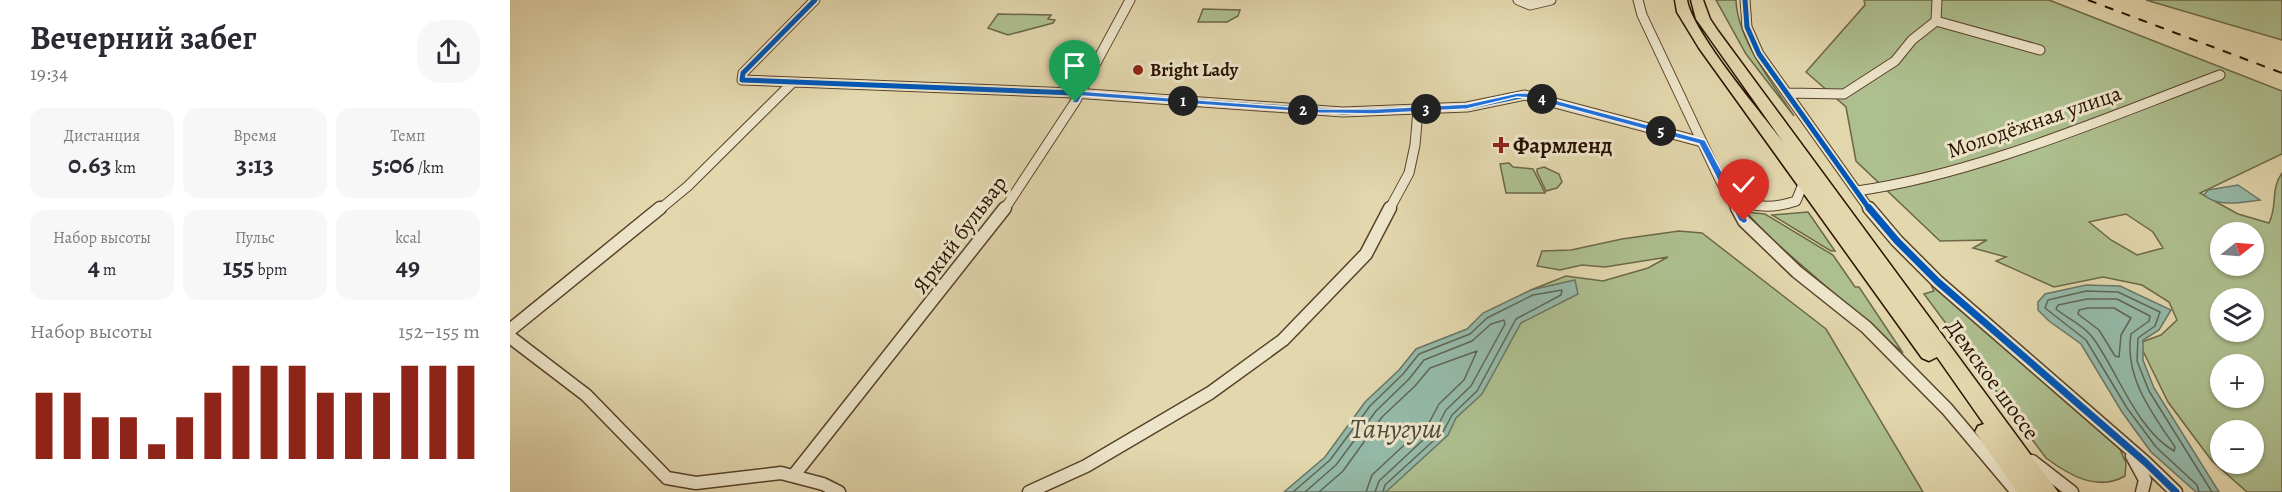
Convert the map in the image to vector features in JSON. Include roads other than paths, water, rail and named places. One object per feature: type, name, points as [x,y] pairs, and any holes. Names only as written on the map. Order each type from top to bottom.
[{"type":"main road","name":"Демское шоссе","points":[[1681,0],[1683,12],[1706,48],[2030,492]]},
{"type":"main road","name":"Демское шоссе","points":[[1697,0],[1703,19],[1712,33],[2046,492]]},
{"type":"street","points":[[815,0],[743,73],[741,78],[746,82],[1080,94],[1319,111],[1418,110],[1467,106],[1525,95],[1702,142]]},
{"type":"street","name":"Яркий бульвар","points":[[795,475],[1002,213],[1080,94],[1131,0]]},
{"type":"street","points":[[1518,0],[1530,5],[1551,0]]},
{"type":"street","points":[[1638,0],[1642,15],[1720,180],[1744,221],[1797,272],[1866,327],[1947,409],[2018,492]]},
{"type":"street","points":[[1745,0],[1745,20],[1751,37],[1786,93],[1857,191],[1913,258],[2176,492]]},
{"type":"street","points":[[1786,93],[1844,94],[1895,61],[1912,40],[1936,21],[1937,0]]},
{"type":"street","points":[[1936,21],[2040,50]]},
{"type":"street","name":"Молодёжная улица","points":[[1857,191],[1900,185],[2030,146],[2220,75]]},
{"type":"street","points":[[510,330],[688,186],[792,84]]},
{"type":"street","points":[[1029,492],[1086,466],[1210,393],[1283,340],[1366,254],[1409,173],[1415,145],[1418,110]]},
{"type":"street","points":[[1720,180],[1732,198],[1748,205],[1768,208],[1782,207],[1796,201],[1804,182]]},
{"type":"street","points":[[510,337],[586,395],[667,478],[680,484],[704,488],[775,473],[795,475],[839,492]]},
{"type":"street","points":[[1979,401],[2023,453],[2072,492]]},
{"type":"street","points":[[2121,442],[2139,465],[2145,480],[2142,492]]},
{"type":"water","points":[[2238,185],[2260,200],[2224,203],[2204,195],[2208,190]]},
{"type":"water","name":"Танугуш","points":[[1575,280],[1578,294],[1521,323],[1482,394],[1456,418],[1448,435],[1388,490],[1385,492],[1284,492],[1325,457],[1365,402],[1399,370],[1416,349],[1467,329],[1483,313],[1531,290]]},
{"type":"water","points":[[2086,285],[2120,286],[2171,310],[2159,330],[2143,340],[2143,360],[2154,388],[2219,492],[2196,492],[2151,452],[2122,412],[2081,344],[2049,321],[2038,310],[2038,302],[2045,294]]},
{"type":"railway","points":[[2088,0],[2282,73]]},
{"type":"place","name":"Bright Lady","points":[[1138,70]]},
{"type":"place","name":"Фармленд","points":[[1501,145]]}]
